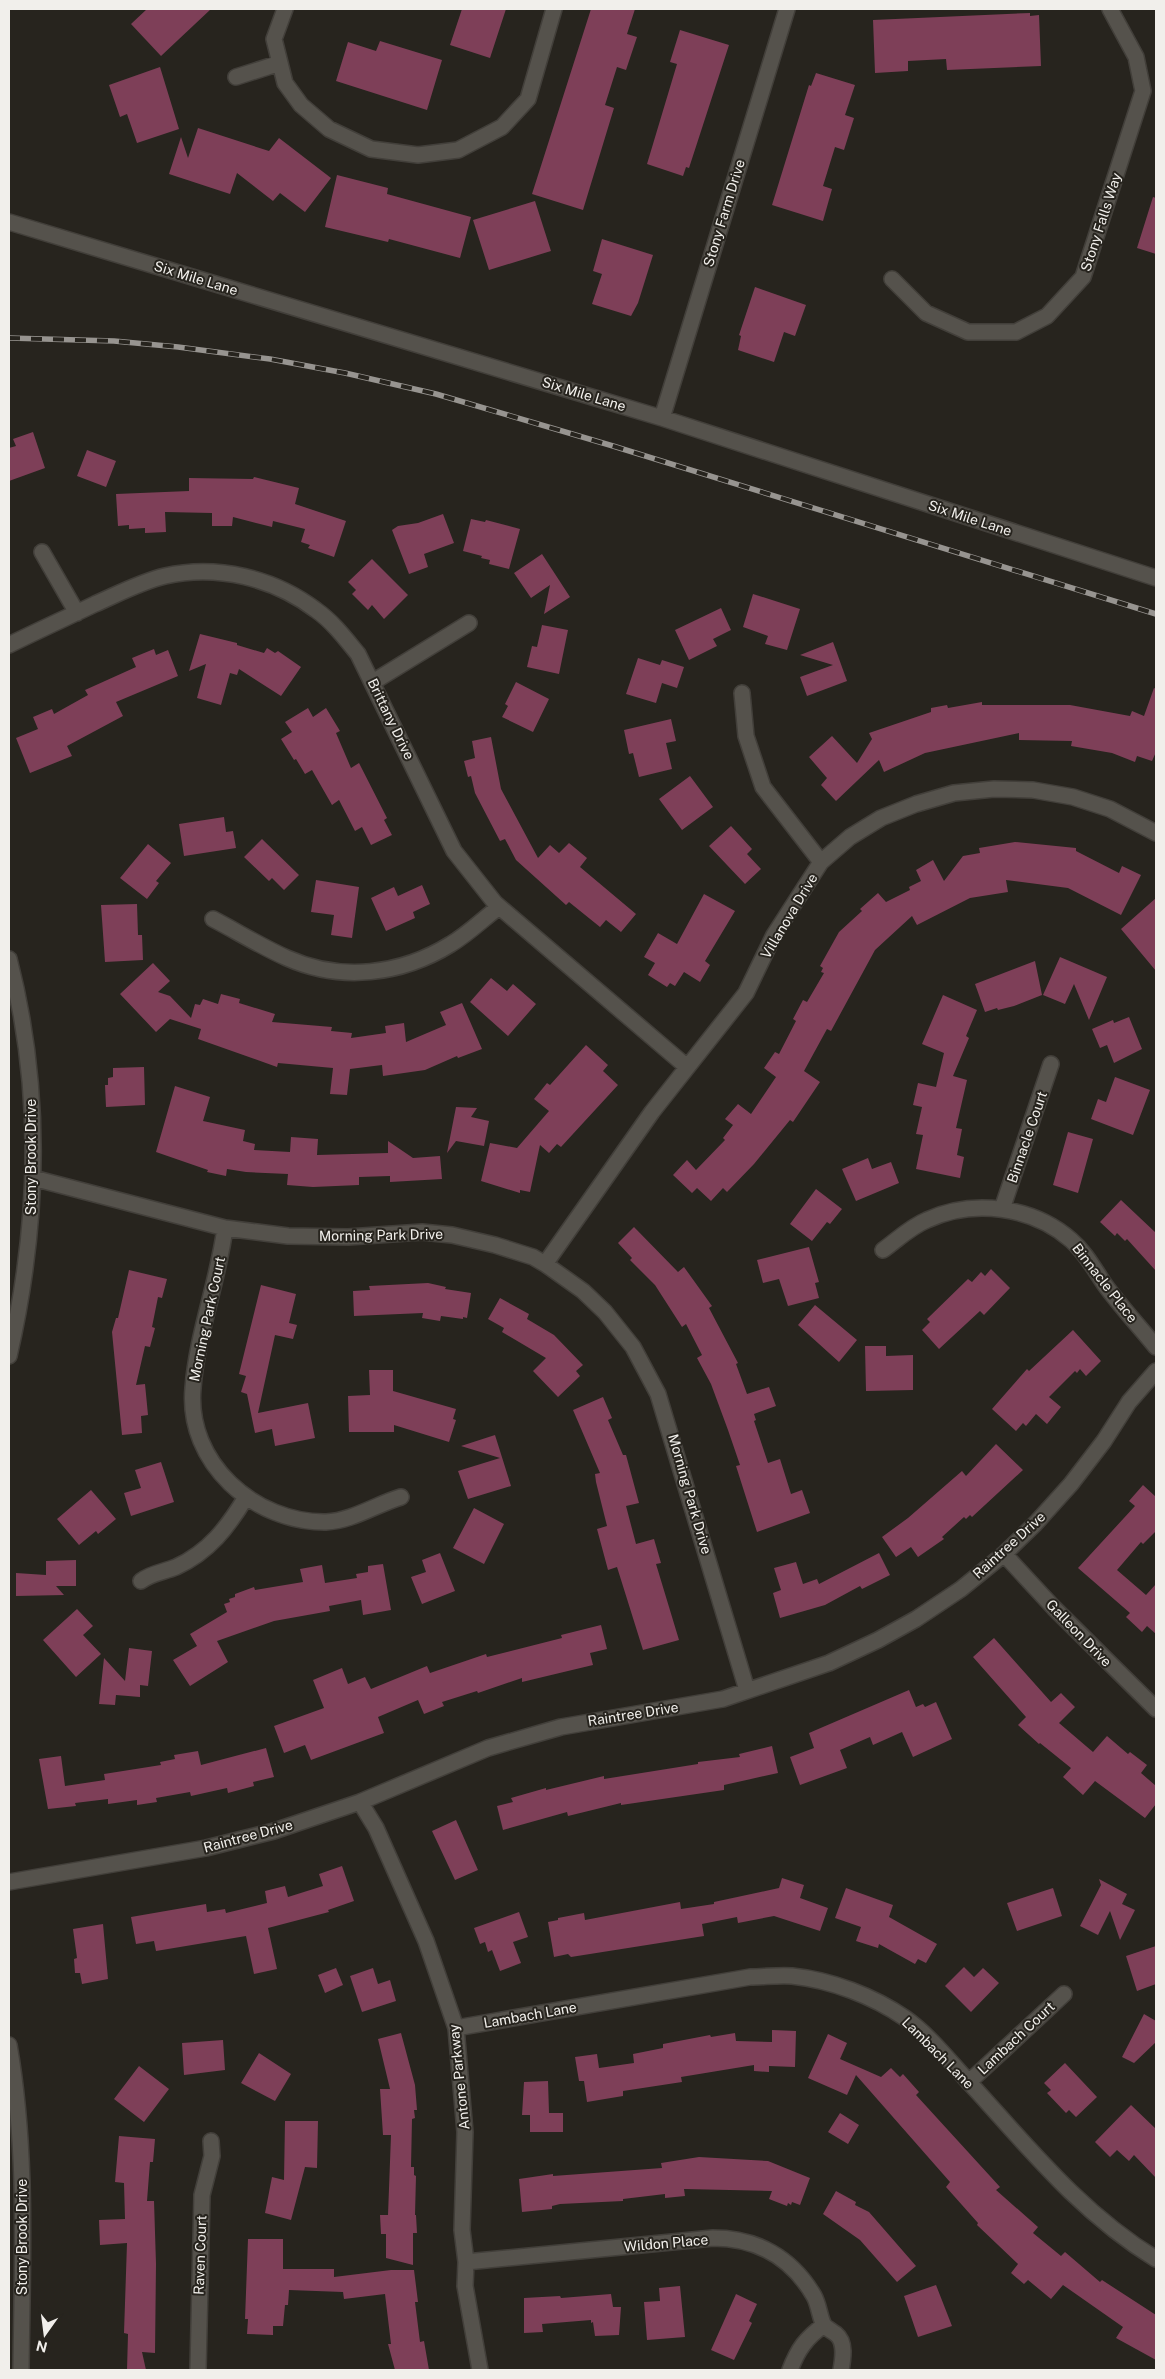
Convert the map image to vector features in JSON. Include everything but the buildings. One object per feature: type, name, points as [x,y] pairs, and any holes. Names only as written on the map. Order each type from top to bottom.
[{"type":"street","points":[[286,9],[274,39],[285,83],[301,105],[330,129],[371,148],[418,155],[458,150],[502,126],[528,99],[554,9]]},
{"type":"street","name":"Stony Farm Drive","points":[[662,418],[787,9]]},
{"type":"street","name":"Stony Falls Way","points":[[892,280],[926,313],[968,332],[1016,332],[1047,316],[1082,278],[1143,90],[1136,58],[1110,9]]},
{"type":"street","points":[[236,77],[280,63]]},
{"type":"street","name":"Six Mile Lane","points":[[9,222],[662,418],[1156,578]]},
{"type":"street","points":[[42,552],[77,613]]},
{"type":"street","name":"Brittany Drive","points":[[9,645],[136,585],[166,576],[200,572],[232,573],[266,582],[295,595],[318,610],[339,630],[353,648],[373,682],[454,851],[499,907],[687,1067]]},
{"type":"street","points":[[373,682],[469,623]]},
{"type":"street","points":[[742,693],[746,736],[763,787],[821,862]]},
{"type":"street","name":"Villanova Drive","points":[[545,1264],[652,1112],[746,993],[774,935],[821,862],[850,836],[890,814],[916,804],[954,793],[994,789],[1034,790],[1073,796],[1110,809],[1156,833]]},
{"type":"street","points":[[213,918],[287,958],[303,964],[337,972],[364,973],[395,968],[426,958],[452,943],[499,907]]},
{"type":"street","name":"Stony Brook Drive","points":[[9,959],[25,1036],[30,1082],[33,1178],[29,1249],[21,1304],[9,1356]]},
{"type":"street","name":"Binnacle Court","points":[[1002,1209],[1051,1064]]},
{"type":"street","name":"Morning Park Drive","points":[[33,1178],[225,1228],[288,1236],[348,1237],[422,1232],[452,1235],[496,1245],[533,1257],[545,1264],[582,1291],[605,1312],[633,1348],[654,1385],[670,1428],[747,1690]]},
{"type":"street","name":"Binnacle Place","points":[[883,1250],[927,1220],[951,1211],[977,1207],[1002,1209],[1024,1214],[1049,1225],[1070,1239],[1091,1261],[1105,1285],[1156,1347]]},
{"type":"street","name":"Morning Park Court","points":[[225,1228],[195,1372],[193,1408],[200,1439],[213,1463],[227,1482],[246,1497],[263,1508],[288,1516],[327,1522],[357,1515],[378,1504],[401,1497]]},
{"type":"street","name":"Raintree Drive","points":[[9,1882],[206,1848],[274,1831],[360,1802],[488,1748],[561,1727],[710,1702],[829,1663],[878,1640],[916,1619],[961,1588],[1004,1554],[1035,1524],[1071,1484],[1104,1441],[1129,1402],[1156,1371]]},
{"type":"street","points":[[141,1581],[149,1574],[169,1570],[203,1551],[217,1539],[231,1522],[246,1497]]},
{"type":"street","name":"Galleon Drive","points":[[1004,1554],[1054,1608],[1156,1709]]},
{"type":"street","name":"Antone Parkway","points":[[360,1802],[376,1828],[426,1941],[456,2028],[465,2132],[462,2230],[466,2262],[465,2286],[480,2370]]},
{"type":"street","name":"Lambach Lane","points":[[456,2028],[750,1977],[790,1976],[834,1984],[892,2010],[906,2019],[969,2082],[1069,2192],[1124,2239],[1156,2259]]},
{"type":"street","name":"Lambach Court","points":[[969,2082],[1064,1994]]},
{"type":"street","name":"Stony Brook Drive","points":[[9,2045],[17,2093],[23,2206],[21,2370]]},
{"type":"street","name":"Raven Court","points":[[198,2370],[202,2195],[212,2156],[211,2141]]},
{"type":"street","name":"Wildon Place","points":[[466,2262],[713,2238],[748,2242],[766,2249],[784,2260],[800,2274],[815,2297],[824,2325],[838,2336],[843,2350],[841,2370]]},
{"type":"street","points":[[790,2370],[807,2337],[824,2325]]},
{"type":"railway","points":[[9,338],[114,341],[270,359],[345,373],[436,394],[613,446],[1156,614]]}]
